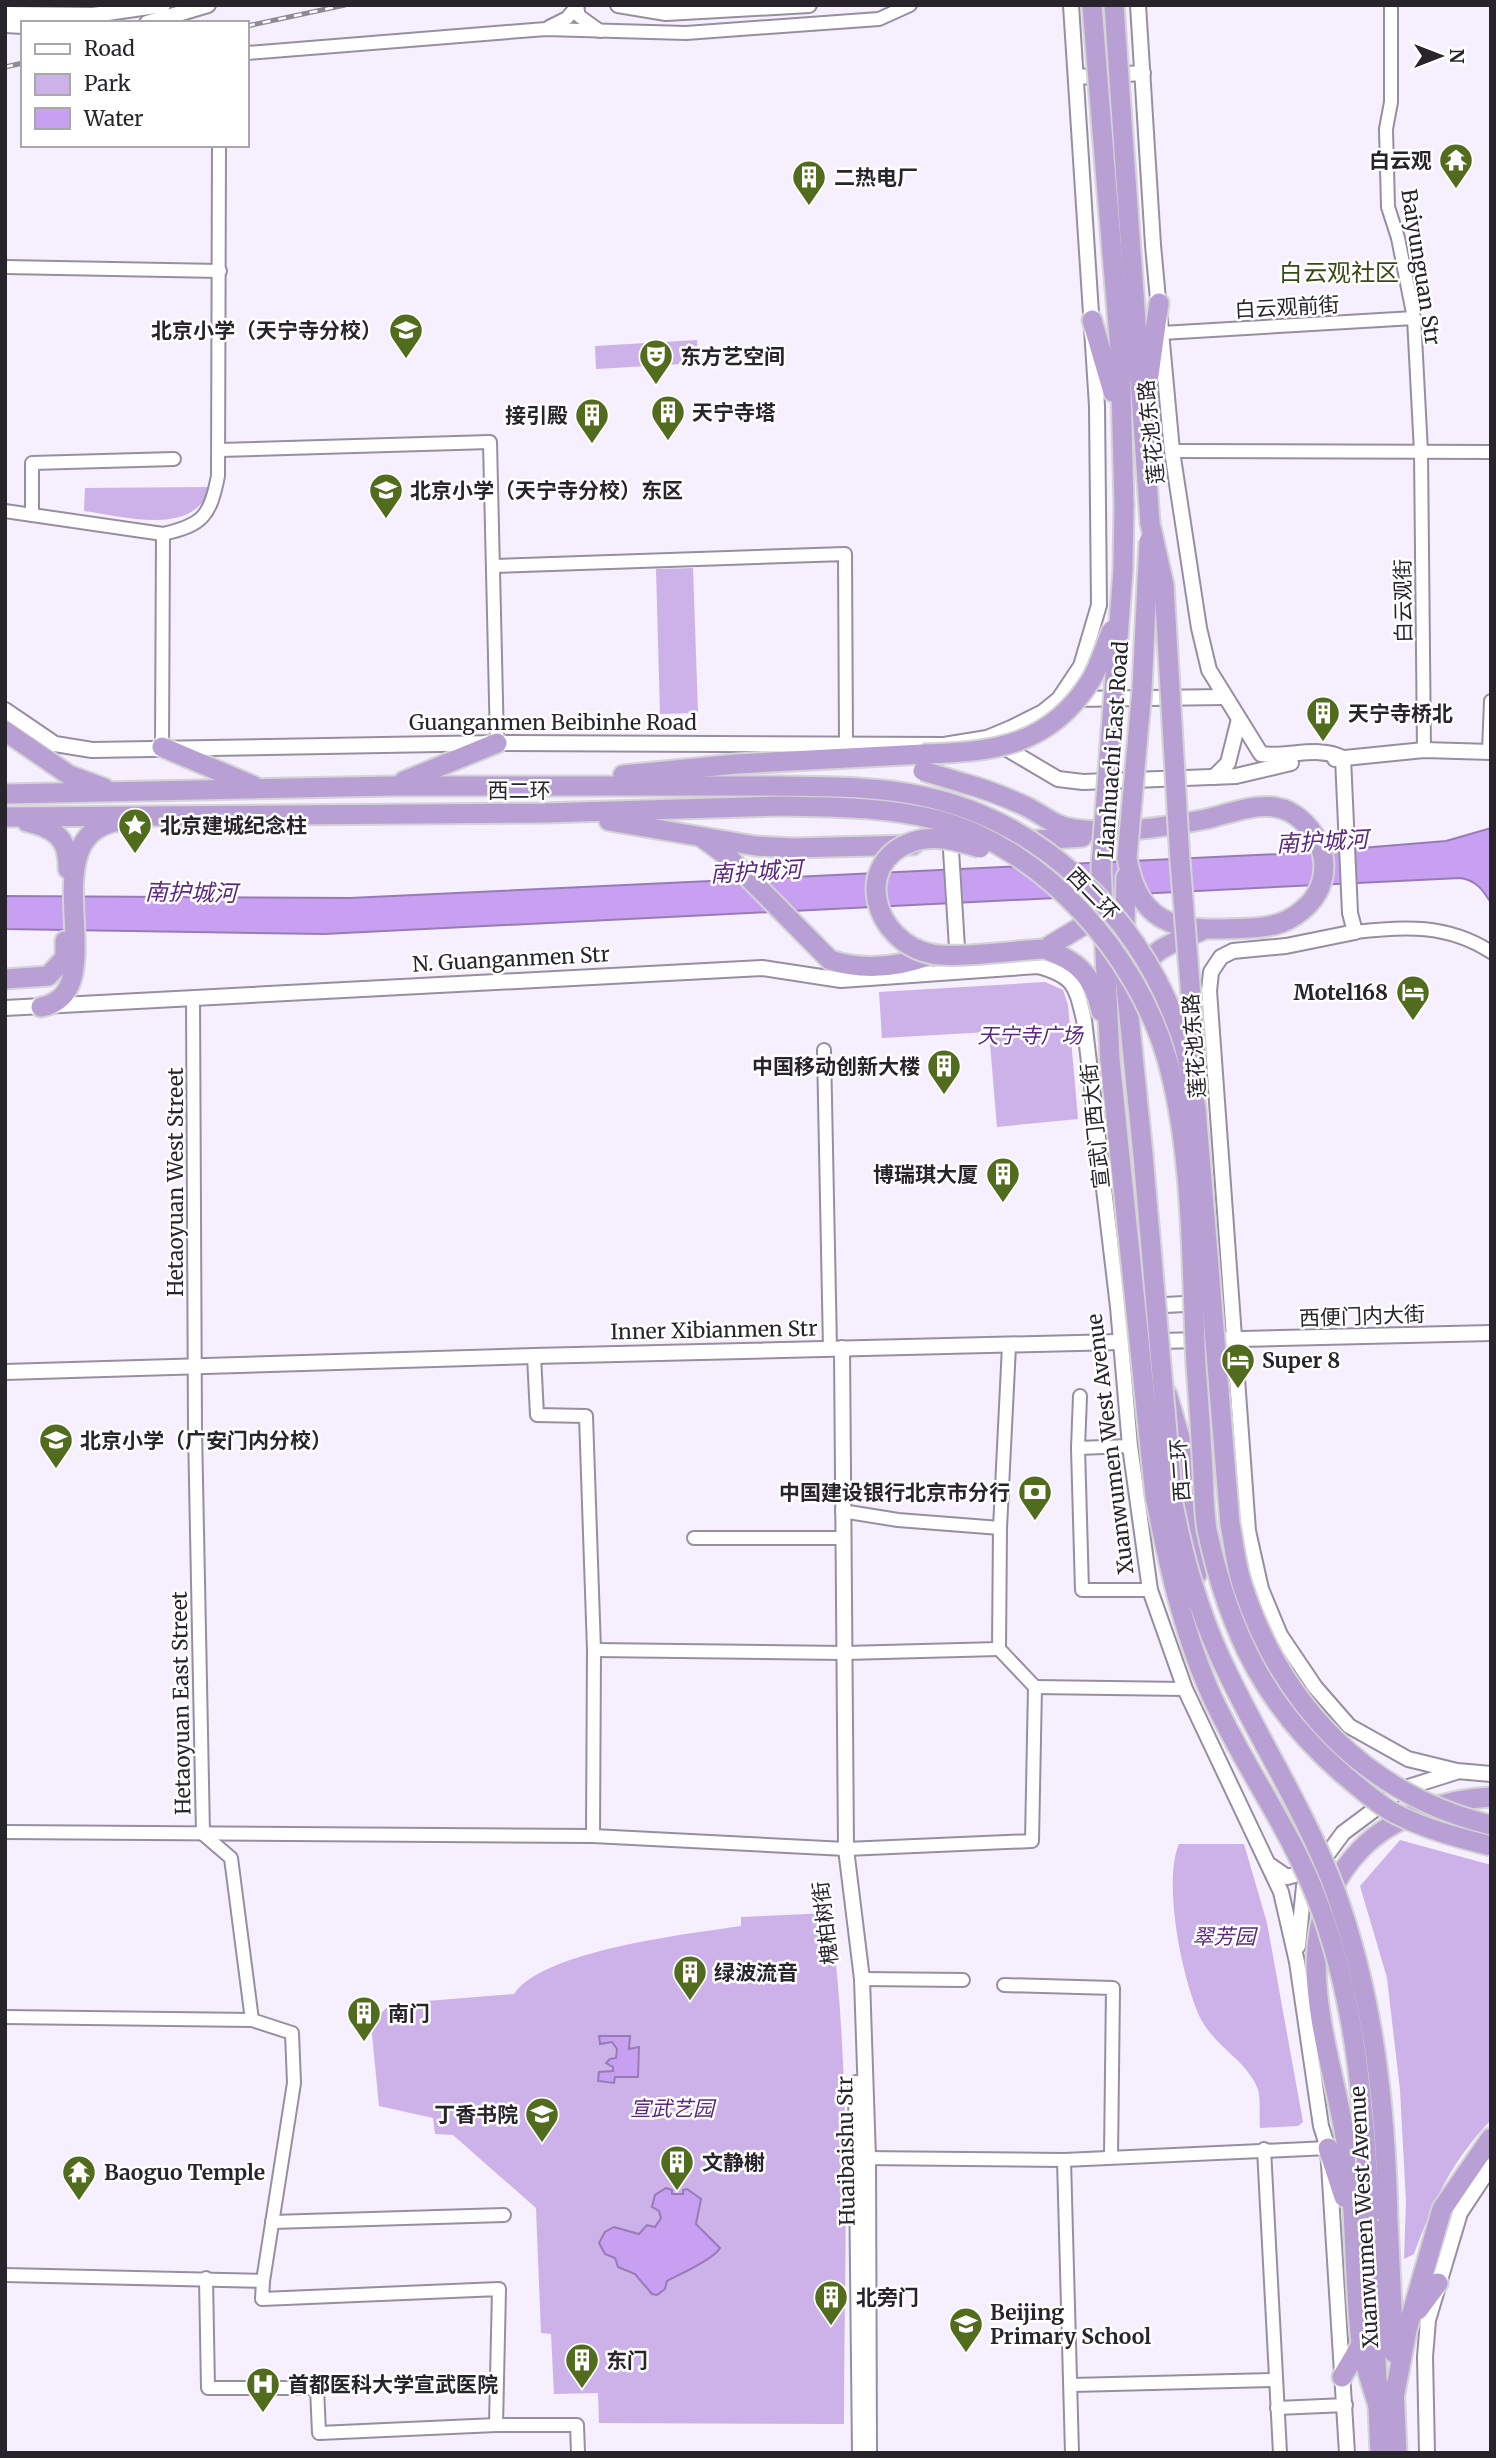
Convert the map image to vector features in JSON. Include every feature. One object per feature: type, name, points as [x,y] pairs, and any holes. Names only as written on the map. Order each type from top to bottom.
[{"type":"highway","name":"Lianhuachi East Road","points":[[1092,5],[1119,349],[1124,505],[1101,866]]},
{"type":"highway","name":"Lianhuachi East Road","points":[[1114,5],[1149,513],[1142,689],[1127,858],[1124,966],[1162,1379]]},
{"type":"highway","points":[[1143,414],[1159,303]]},
{"type":"highway","points":[[1092,320],[1121,418]]},
{"type":"highway","points":[[1149,513],[1164,585],[1180,861],[1196,1050],[1196,1108]]},
{"type":"highway","points":[[923,762],[1015,744],[1048,726],[1070,708],[1092,678],[1119,613]]},
{"type":"highway","points":[[5,731],[69,775],[122,793]]},
{"type":"highway","points":[[393,786],[497,743]]},
{"type":"highway","points":[[162,747],[258,788]]},
{"type":"highway","points":[[542,784],[852,750],[923,762],[963,783],[1028,807],[1062,827],[1118,829]]},
{"type":"highway","name":"西二环","points":[[5,794],[542,784],[780,796],[899,812],[941,821],[973,833],[1030,865],[1074,903],[1128,970],[1167,1058],[1185,1167],[1206,1526],[1224,1598],[1246,1654],[1283,1713],[1314,1749],[1353,1782],[1394,1813],[1491,1846]]},
{"type":"highway","name":"西二环","points":[[5,818],[162,814],[544,813],[780,796],[857,787],[925,796],[986,818],[1056,857],[1098,895],[1150,966],[1178,1026],[1187,1055],[1196,1108],[1230,1524],[1242,1585],[1265,1642],[1295,1693],[1328,1735],[1362,1765],[1405,1793],[1467,1819],[1491,1825]]},
{"type":"highway","points":[[544,813],[756,846],[792,848],[932,844],[955,848],[1074,839],[1118,829],[1274,807],[1296,816],[1313,833],[1321,848],[1324,873],[1318,892],[1300,912],[1276,926],[1177,933],[1144,964],[1138,998],[1143,1155]]},
{"type":"highway","points":[[71,878],[79,848],[96,827],[162,814]]},
{"type":"highway","points":[[5,818],[55,831],[64,841],[68,856],[71,878],[70,985],[56,1004],[41,1007]]},
{"type":"highway","points":[[701,836],[727,856],[830,960],[848,966],[905,965],[933,954],[1044,949],[1076,963],[1087,976],[1098,998],[1110,1060]]},
{"type":"highway","points":[[933,954],[903,940],[883,922],[878,909],[878,880],[890,856],[913,842],[951,839],[1015,857]]},
{"type":"highway","points":[[1127,858],[1131,881],[1141,902],[1177,933]]},
{"type":"highway","points":[[1044,949],[1089,922],[1101,866]]},
{"type":"highway","name":"宣武门西大街","points":[[1101,866],[1110,1060]]},
{"type":"highway","points":[[5,979],[48,976],[71,960]]},
{"type":"highway","points":[[5,985],[48,985],[67,975],[71,960]]},
{"type":"highway","name":"Xuanwumen West Avenue","points":[[1110,1060],[1146,1380],[1155,1496],[1168,1560],[1185,1626],[1210,1691],[1292,1839],[1338,1960],[1366,2131],[1370,2214],[1387,2404],[1397,2453]]},
{"type":"highway","name":"Xuanwumen West Avenue","points":[[1162,1379],[1173,1503],[1181,1544],[1205,1619],[1226,1671],[1335,1891],[1355,1954],[1380,2073],[1386,2133],[1388,2221],[1394,2302],[1387,2404],[1380,2453]]},
{"type":"highway","points":[[1387,2404],[1362,2345],[1342,2111],[1328,2056],[1317,1988],[1316,1938],[1325,1898],[1347,1863],[1369,1841],[1394,1823],[1456,1800],[1491,1797]]},
{"type":"highway","points":[[1387,2404],[1442,2209],[1491,2138]]},
{"type":"highway","points":[[1328,2148],[1354,2231]]},
{"type":"highway","points":[[1407,2330],[1438,2283]]},
{"type":"highway","points":[[1342,2378],[1362,2345]]},
{"type":"street","points":[[5,14],[93,15],[163,5]]},
{"type":"street","points":[[618,5],[666,13],[809,5]]},
{"type":"street","points":[[248,53],[546,29],[686,33],[879,19],[910,5]]},
{"type":"street","points":[[1059,699],[1081,666],[1099,606],[1100,490],[1092,320],[1070,5]]},
{"type":"street","name":"莲花池东路","points":[[1138,5],[1172,451],[1199,628],[1209,670],[1261,754],[1275,756],[1331,752],[1343,758]]},
{"type":"street","name":"Baiyunguan Str","points":[[1391,5],[1391,102],[1386,129],[1388,207],[1398,239],[1414,318],[1421,452]]},
{"type":"street","points":[[153,21],[201,6]]},
{"type":"street","points":[[578,6],[579,16],[600,31]]},
{"type":"street","points":[[546,29],[567,19],[578,6]]},
{"type":"street","points":[[1076,77],[1143,73]]},
{"type":"street","points":[[5,511],[163,534],[185,529],[204,518],[213,504],[219,450],[219,147]]},
{"type":"street","points":[[5,267],[220,271]]},
{"type":"street","name":"白云观前街","points":[[1162,333],[1414,318]]},
{"type":"street","points":[[219,450],[490,442],[497,743]]},
{"type":"street","points":[[1172,451],[1491,452]]},
{"type":"street","name":"白云观街","points":[[1421,452],[1424,750]]},
{"type":"street","points":[[32,515],[32,463],[174,460]]},
{"type":"street","points":[[162,747],[163,534]]},
{"type":"street","points":[[494,566],[845,554],[852,750]]},
{"type":"street","points":[[1059,699],[1225,697]]},
{"type":"street","name":"Guanganmen Beibinhe Road","points":[[5,710],[55,744],[73,748],[497,743],[852,750],[944,745],[986,738],[1030,720],[1059,699]]},
{"type":"street","points":[[986,738],[1033,762],[1058,779],[1083,782],[1236,776],[1274,765],[1424,750],[1490,752],[1491,701]]},
{"type":"street","points":[[1214,777],[1228,763],[1239,719]]},
{"type":"street","points":[[1030,720],[1026,753],[1033,762]]},
{"type":"street","points":[[944,745],[955,848],[959,972]]},
{"type":"street","points":[[1343,758],[1350,913],[1354,932],[1405,927],[1439,929],[1476,943],[1491,952]]},
{"type":"street","name":"莲花池东路","points":[[1232,1301],[1209,991],[1211,972],[1220,957],[1233,951],[1286,946],[1354,932]]},
{"type":"street","name":"N. Guanganmen Str","points":[[5,1008],[762,968],[841,979],[1038,967],[1059,972],[1071,981],[1084,1020]]},
{"type":"street","name":"Hetaoyuan West Street","points":[[194,998],[195,1366]]},
{"type":"street","name":"Xuanwumen West Avenue","points":[[1084,1020],[1118,1307],[1130,1446],[1150,1590],[1185,1689],[1281,1892],[1297,1962],[1321,2126],[1328,2148],[1347,2453]]},
{"type":"street","points":[[824,1050],[836,1348]]},
{"type":"street","points":[[1118,1307],[1232,1301]]},
{"type":"street","name":"Xuanwumen West Avenue","points":[[1232,1301],[1248,1531],[1261,1589],[1280,1636],[1315,1687],[1349,1726],[1408,1759],[1457,1772],[1491,1774]]},
{"type":"street","name":"西便门内大街","points":[[1235,1340],[1491,1333]]},
{"type":"street","name":"Inner Xibianmen Str","points":[[5,1372],[836,1348],[1235,1340]]},
{"type":"street","points":[[5,1832],[593,1836],[846,1849],[1032,1841],[1035,1687],[999,1649],[1000,1528],[1009,1346]]},
{"type":"street","name":"槐柏树街","points":[[836,1348],[844,1538],[845,1653],[846,1849],[839,1870],[854,1994],[863,2158],[860,2453]]},
{"type":"street","points":[[534,1356],[537,1416],[586,1416],[594,1650],[593,1836]]},
{"type":"street","name":"Hetaoyuan East Street","points":[[195,1366],[203,1834],[231,1858],[252,2020]]},
{"type":"street","points":[[1080,1396],[1078,1448],[1082,1590],[1150,1590]]},
{"type":"street","points":[[1078,1448],[1130,1446]]},
{"type":"street","points":[[842,1511],[898,1520],[1000,1528]]},
{"type":"street","points":[[694,1538],[844,1538]]},
{"type":"street","points":[[594,1650],[845,1653],[999,1649]]},
{"type":"street","points":[[1035,1687],[1185,1689]]},
{"type":"street","name":"Xuanwumen West Avenue","points":[[1297,1962],[1304,1886],[1343,1833],[1392,1794],[1409,1785],[1457,1772]]},
{"type":"street","name":"Huaibaishu Str","points":[[846,1849],[862,1979],[869,2453]]},
{"type":"street","points":[[1270,1865],[1279,1874],[1287,1877],[1317,1869]]},
{"type":"street","points":[[862,1979],[963,1980]]},
{"type":"street","points":[[1004,1985],[1113,1988],[1111,2157]]},
{"type":"street","points":[[5,2017],[252,2020],[292,2034],[294,2083],[262,2299],[499,2289],[496,2425]]},
{"type":"street","points":[[863,2158],[1064,2160],[1328,2148]]},
{"type":"street","points":[[1264,2149],[1274,2380],[1280,2453]]},
{"type":"street","points":[[1064,2160],[1072,2453]]},
{"type":"street","points":[[1427,2453],[1424,2357],[1428,2320],[1460,2213],[1491,2166]]},
{"type":"street","points":[[272,2222],[504,2215]]},
{"type":"street","points":[[5,2275],[206,2277],[263,2281]]},
{"type":"street","points":[[206,2277],[208,2388],[317,2388],[318,2433],[496,2425],[577,2425],[578,2453]]},
{"type":"street","points":[[1072,2385],[1274,2380]]},
{"type":"street","points":[[1277,2408],[1346,2405]]},
{"type":"green space","points":[[697,340],[698,363],[596,369],[595,346]]},
{"type":"green space","points":[[210,487],[202,503],[189,513],[174,518],[137,519],[84,511],[85,488]]},
{"type":"green space","points":[[693,568],[698,713],[660,714],[656,569]]},
{"type":"green space","name":"天宁寺广场","points":[[1045,982],[1063,990],[1068,1005],[1078,1119],[997,1127],[989,1032],[882,1038],[879,992]]},
{"type":"green space","points":[[1400,1840],[1491,1865],[1491,2120],[1454,2167],[1429,2216],[1414,2254],[1404,2259],[1406,2202],[1400,2090],[1387,1978],[1360,1886]]},
{"type":"green space","name":"翠芳园","points":[[1179,1844],[1244,1844],[1267,1923],[1303,2122],[1298,2126],[1260,2128],[1259,2094],[1254,2081],[1209,2032],[1196,2007],[1182,1961],[1174,1908],[1174,1861]]},
{"type":"green space","name":"宣武艺园","points":[[830,1913],[845,2104],[844,2424],[599,2423],[598,2393],[554,2394],[551,2334],[541,2333],[536,2208],[453,2135],[435,2134],[433,2118],[379,2106],[371,2024],[390,2004],[514,1994],[530,1979],[555,1966],[619,1946],[741,1926],[741,1917]]},
{"type":"water","points":[[1491,828],[1491,903],[1478,886],[1460,878],[324,934],[5,929],[5,896],[350,898],[1300,853],[1446,841]]},
{"type":"water","points":[[599,2036],[630,2036],[629,2049],[639,2047],[638,2077],[615,2077],[614,2083],[598,2081],[599,2072],[613,2071],[613,2067],[606,2063],[616,2058],[617,2049],[612,2042],[600,2044]]},
{"type":"water","points":[[666,2188],[672,2190],[672,2194],[683,2194],[683,2190],[687,2189],[701,2199],[696,2224],[720,2248],[704,2261],[667,2281],[665,2289],[657,2295],[652,2294],[635,2274],[618,2267],[615,2258],[605,2254],[599,2243],[605,2232],[614,2227],[639,2234],[647,2225],[655,2227],[661,2218],[659,2211],[652,2207],[655,2195]]},
{"type":"railway","points":[[248,26],[345,5]]},
{"type":"railway","points":[[5,67],[21,63]]},
{"type":"place","name":"白云观","points":[[1456,190]]},
{"type":"place","name":"二热电厂","points":[[809,207]]},
{"type":"place","name":"北京小学（天宁寺分校）","points":[[406,360]]},
{"type":"place","name":"东方艺空间","points":[[656,386]]},
{"type":"place","name":"天宁寺塔","points":[[668,442]]},
{"type":"place","name":"接引殿","points":[[592,445]]},
{"type":"place","name":"北京小学（天宁寺分校）东区","points":[[386,520]]},
{"type":"place","name":"天宁寺桥北","points":[[1323,743]]},
{"type":"place","name":"北京建城纪念柱","points":[[135,855]]},
{"type":"place","name":"Motel168","points":[[1413,1022]]},
{"type":"place","name":"中国移动创新大楼","points":[[944,1096]]},
{"type":"place","name":"博瑞琪大厦","points":[[1003,1204]]},
{"type":"place","name":"Super 8","points":[[1238,1390]]},
{"type":"place","name":"北京小学（广安门内分校）","points":[[56,1470]]},
{"type":"place","name":"中国建设银行北京市分行","points":[[1035,1522]]},
{"type":"place","name":"绿波流音","points":[[690,2002]]},
{"type":"place","name":"南门","points":[[364,2043]]},
{"type":"place","name":"丁香书院","points":[[542,2144]]},
{"type":"place","name":"文静榭","points":[[677,2192]]},
{"type":"place","name":"Baoguo Temple","points":[[79,2202]]},
{"type":"place","name":"北旁门","points":[[831,2327]]},
{"type":"place","name":"Beijing Primary School","points":[[966,2354]]},
{"type":"place","name":"东门","points":[[582,2390]]},
{"type":"place","name":"首都医科大学宣武医院","points":[[263,2414]]},
{"type":"district","name":"白云观社区","points":[[1339,272]]},
{"type":"water label","name":"南护城河","points":[[1322,841]]},
{"type":"water label","name":"南护城河","points":[[756,871]]},
{"type":"water label","name":"南护城河","points":[[191,892]]}]
